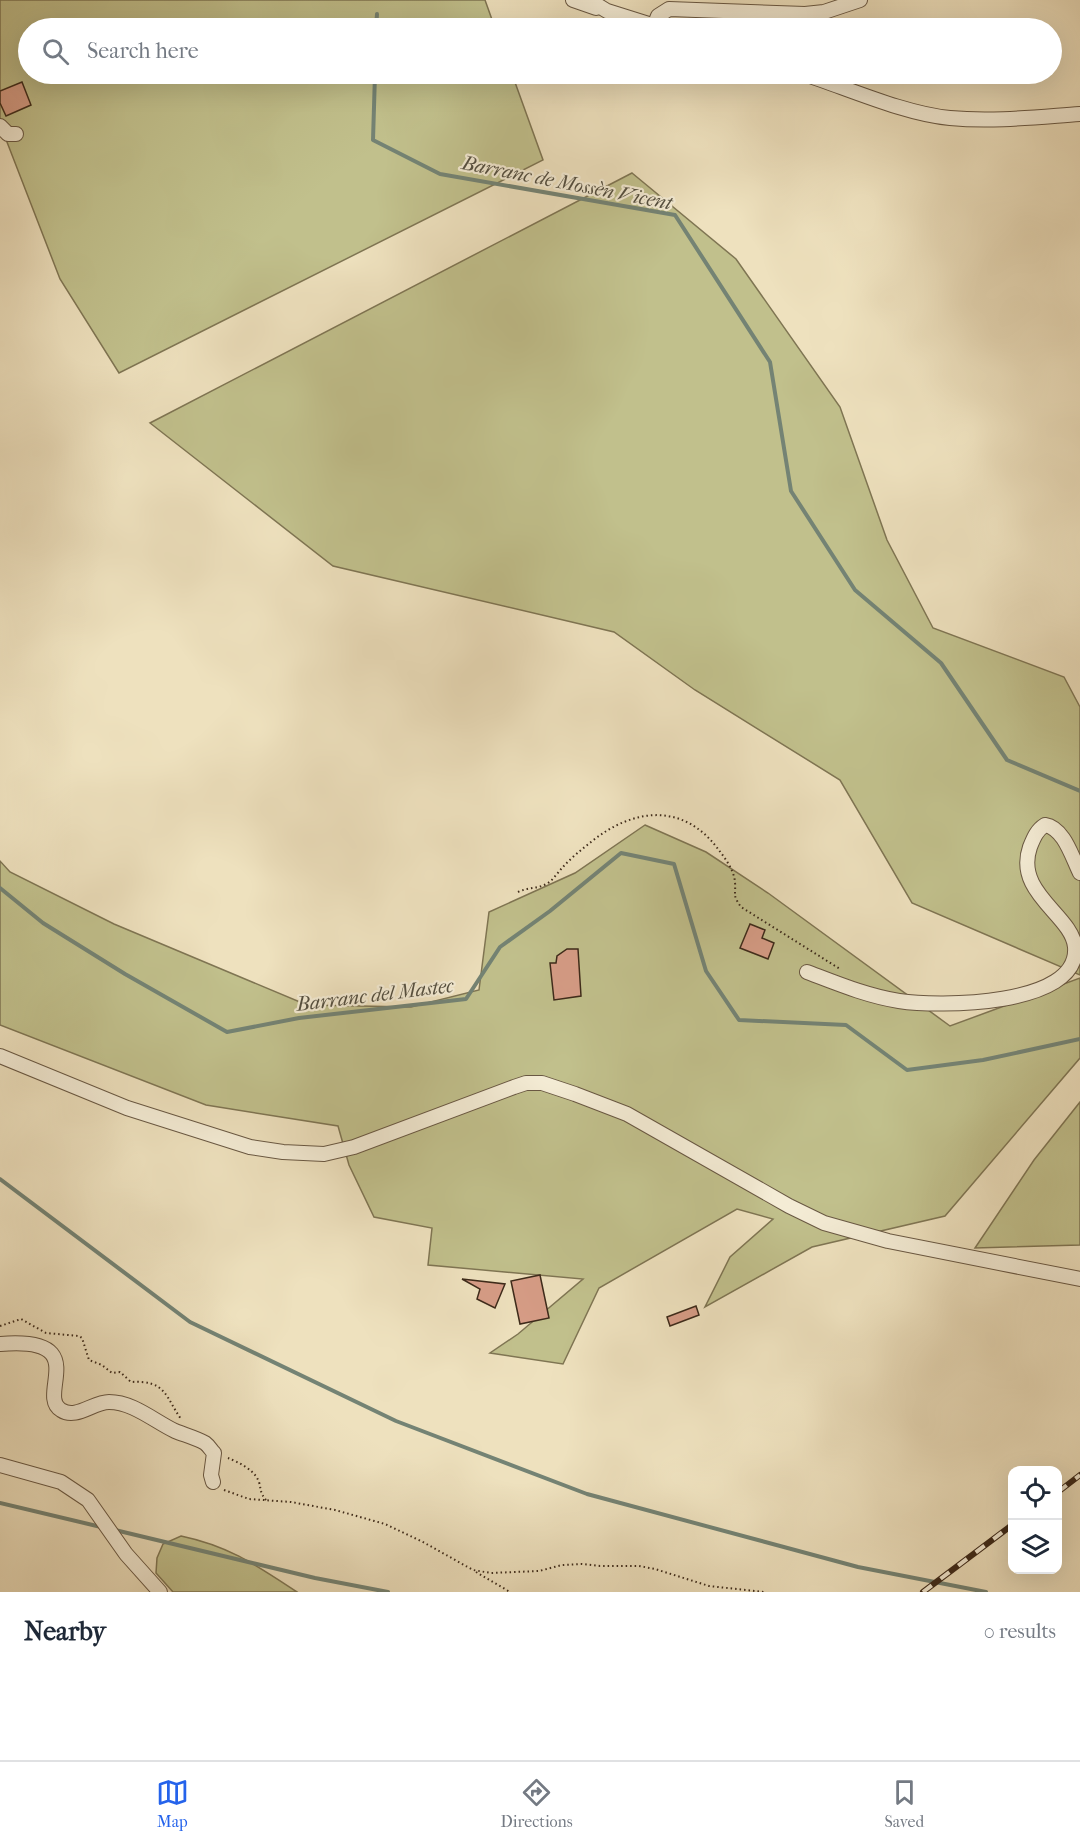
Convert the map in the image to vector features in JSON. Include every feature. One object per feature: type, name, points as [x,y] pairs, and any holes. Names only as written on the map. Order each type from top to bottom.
[{"type":"street","points":[[573,0],[631,18]]},
{"type":"street","points":[[589,0],[607,10]]},
{"type":"street","points":[[658,18],[669,9],[805,14],[824,12],[860,0]]},
{"type":"street","points":[[834,84],[902,107],[948,118],[986,119],[1080,114]]},
{"type":"street","points":[[0,126],[8,134],[16,134]]},
{"type":"street","points":[[807,972],[898,1001],[966,1003],[1007,999],[1044,987],[1062,978],[1070,968],[1075,947],[1072,937],[1037,891],[1030,875],[1027,863],[1029,850],[1039,829],[1045,825],[1053,826],[1059,832],[1080,873]]},
{"type":"street","points":[[0,1056],[127,1108],[250,1147],[303,1153],[324,1154],[354,1147],[520,1085],[542,1083],[627,1114],[789,1206],[824,1223],[888,1241],[1080,1279]]},
{"type":"street","points":[[0,1344],[25,1342],[36,1344],[54,1358],[57,1365],[55,1399],[56,1406],[61,1411],[74,1413],[98,1403],[120,1403],[204,1443],[214,1454],[211,1475],[213,1482]]},
{"type":"street","points":[[0,1465],[61,1482],[88,1500],[126,1554],[160,1592]]},
{"type":"path","points":[[518,892],[528,887],[542,887],[592,841],[620,824],[645,814],[666,814],[686,821],[705,834],[718,849],[730,867],[735,881],[734,896],[741,907],[839,967],[844,974],[843,985]]},
{"type":"path","points":[[0,1326],[21,1319],[46,1333],[79,1336],[82,1338],[89,1360],[102,1365],[112,1373],[120,1372],[131,1382],[141,1381],[162,1389],[168,1394],[182,1421]]},
{"type":"path","points":[[214,1454],[231,1459],[250,1471],[259,1482],[260,1493],[266,1500]]},
{"type":"path","points":[[213,1482],[219,1488],[237,1496],[335,1510],[385,1524],[423,1542],[510,1592]]},
{"type":"path","points":[[473,1570],[491,1573],[539,1571],[562,1565],[582,1564],[639,1566],[718,1588],[764,1592]]},
{"type":"shaded area","points":[[0,0],[485,0],[491,18],[18,18],[18,84],[516,84],[543,160],[119,373],[60,279],[0,124]]},
{"type":"shaded area","points":[[632,173],[736,259],[840,407],[887,540],[933,628],[1064,677],[1080,707],[1080,975],[912,903],[840,780],[695,690],[614,632],[333,566],[150,423]]},
{"type":"shaded area","points":[[645,825],[706,852],[768,893],[950,1026],[1080,978],[1080,1058],[945,1216],[812,1247],[705,1307],[730,1257],[773,1219],[737,1209],[599,1288],[563,1364],[490,1353],[518,1334],[583,1279],[428,1265],[432,1228],[374,1217],[349,1165],[338,1126],[206,1105],[0,1025],[0,861],[10,872],[114,924],[307,1005],[411,1007],[479,990],[489,912],[575,873]]},
{"type":"shaded area","points":[[1080,1102],[1080,1245],[975,1248],[1034,1160]]},
{"type":"shaded area","points":[[181,1536],[228,1551],[297,1592],[173,1592],[156,1573],[157,1558],[163,1544]]},
{"type":"building","points":[[23,84],[31,105],[6,116],[0,103],[0,91]]},
{"type":"building","points":[[750,924],[765,930],[762,938],[774,943],[768,959],[740,948]]},
{"type":"building","points":[[567,949],[578,949],[581,996],[554,1000],[550,963],[556,963],[557,956]]},
{"type":"building","points":[[540,1275],[549,1318],[520,1324],[511,1281]]},
{"type":"building","points":[[462,1279],[505,1284],[495,1308],[477,1299],[480,1289]]},
{"type":"building","points":[[696,1306],[699,1315],[670,1326],[667,1317]]},
{"type":"waterway","name":"Barranc de Mossèn Vicent","points":[[377,14],[377,18]]},
{"type":"waterway","name":"Barranc de Mossèn Vicent","points":[[375,84],[373,140],[440,174],[675,215],[770,362],[791,491],[855,590],[941,663],[1007,760],[1080,791]]},
{"type":"waterway","name":"Barranc del Mastec","points":[[0,888],[43,923],[125,974],[227,1032],[299,1018],[466,999],[500,947],[550,911],[621,853],[674,864],[706,971],[739,1020],[846,1025],[907,1070],[983,1060],[1080,1039]]},
{"type":"waterway","points":[[0,1179],[190,1322],[396,1421],[587,1494],[858,1567],[986,1592]]},
{"type":"waterway","points":[[0,1503],[101,1527]]},
{"type":"waterway","points":[[115,1530],[315,1578],[388,1592]]},
{"type":"railway","points":[[1062,1489],[1080,1475]]},
{"type":"railway","points":[[923,1592],[1008,1528]]}]
